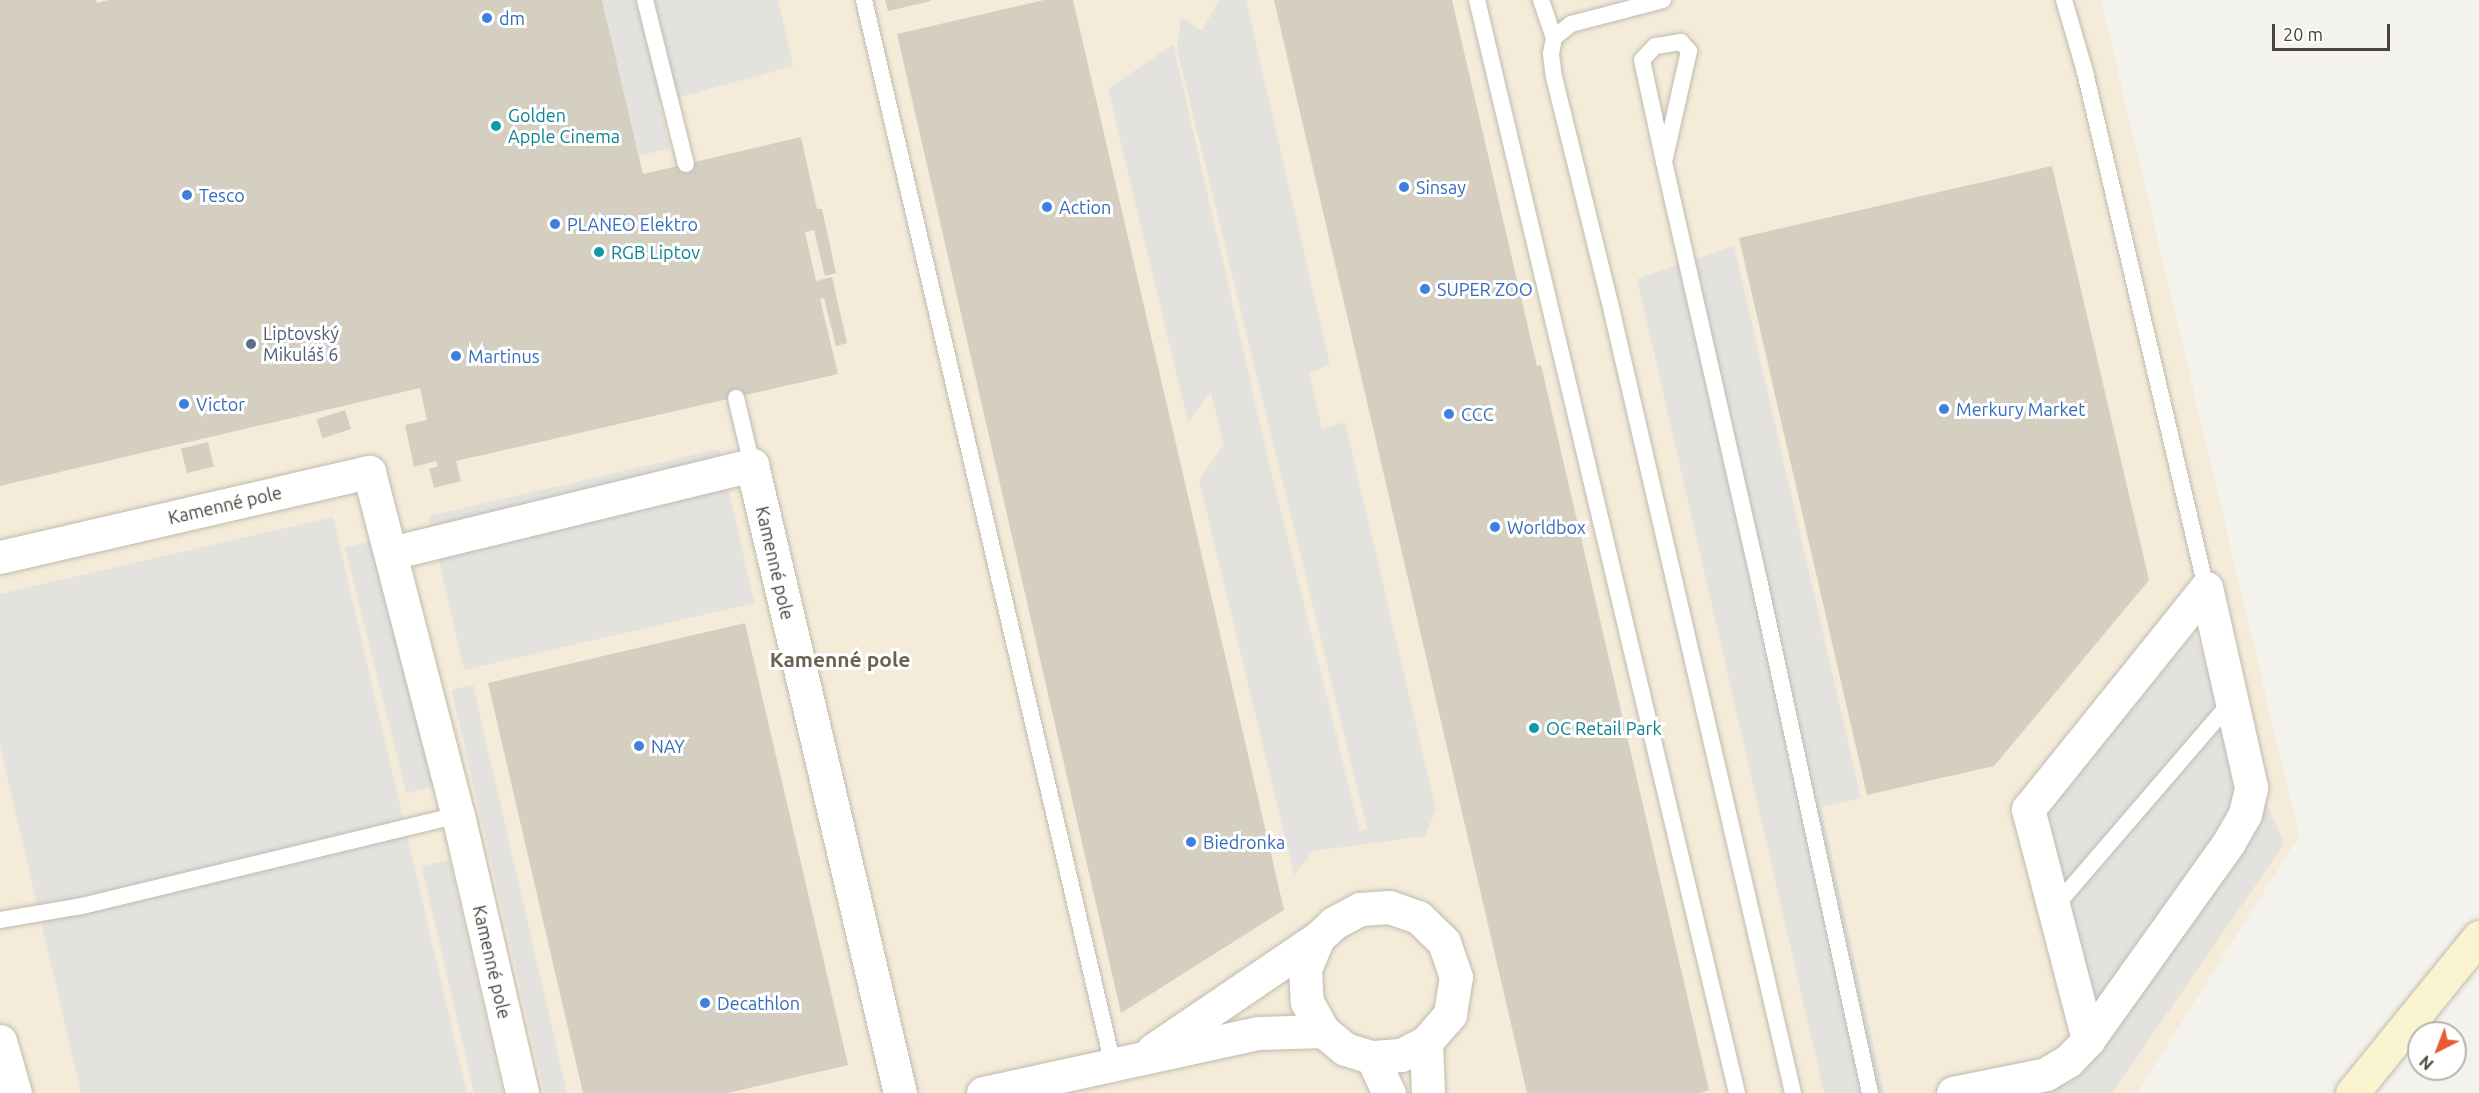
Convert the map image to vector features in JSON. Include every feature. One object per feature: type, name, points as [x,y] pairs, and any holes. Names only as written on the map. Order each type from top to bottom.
[{"type":"main road","points":[[2352,1093],[2479,938]]},
{"type":"street","points":[[391,553],[752,465]]},
{"type":"street","name":"Kamenné pole","points":[[752,465],[900,1093]]},
{"type":"street","name":"Kamenné pole","points":[[0,557],[369,472],[458,816],[522,1093]]},
{"type":"street","points":[[1953,1093],[2046,1074],[2068,1061],[2088,1040],[2229,842],[2245,814],[2251,787],[2206,588]]},
{"type":"street","points":[[2088,1040],[2028,809],[2206,588]]},
{"type":"street","points":[[1126,1062],[1318,938],[1334,922],[1360,909],[1389,907],[1418,917],[1444,942],[1456,977],[1449,1014],[1426,1042],[1401,1055],[1372,1057],[1345,1049],[1323,1031],[1307,1002],[1305,969],[1318,938]]},
{"type":"street","points":[[983,1093],[1040,1087],[1126,1062],[1259,1033],[1323,1031]]},
{"type":"street","points":[[0,1041],[15,1093]]},
{"type":"street","points":[[1426,1042],[1428,1093]]},
{"type":"street","points":[[1372,1057],[1389,1093]]},
{"type":"lane","points":[[645,0],[686,164]]},
{"type":"lane","points":[[864,0],[1126,1062]]},
{"type":"lane","points":[[1478,0],[1737,1093]]},
{"type":"lane","points":[[1541,0],[1554,38],[1551,54],[1554,77],[1612,312],[1792,1093]]},
{"type":"lane","points":[[1554,38],[1571,24],[1663,0]]},
{"type":"lane","points":[[2064,0],[2085,72],[2206,588]]},
{"type":"lane","points":[[1664,162],[1689,51],[1681,42],[1655,46],[1642,60],[1664,162],[1759,580],[1870,1093]]},
{"type":"lane","points":[[736,398],[752,465]]},
{"type":"lane","points":[[2053,909],[2232,701]]},
{"type":"lane","points":[[0,920],[82,906],[458,816]]},
{"type":"shaded area","name":"Kamenné pole","points":[[0,0],[2101,0],[2299,836],[2137,1093],[0,1093]]},
{"type":"shaded area","points":[[602,0],[778,0],[793,66],[659,103],[670,148],[639,156]]},
{"type":"shaded area","points":[[1219,0],[1246,0],[1330,365],[1309,373],[1322,429],[1345,422],[1436,810],[1425,836],[1313,851],[1294,875],[1199,480],[1224,444],[1211,392],[1188,422],[1108,89],[1173,44],[1270,467],[1360,831],[1367,828],[1177,49],[1181,17],[1202,31]]},
{"type":"shaded area","points":[[1734,246],[1861,798],[1821,807],[1884,1093],[1824,1093],[1637,279]]},
{"type":"shaded area","points":[[719,449],[755,603],[464,670],[429,516]]},
{"type":"shaded area","points":[[333,517],[467,1093],[81,1093],[0,745],[0,594]]},
{"type":"shaded area","points":[[380,539],[441,784],[406,793],[345,548]]},
{"type":"shaded area","points":[[2194,634],[2284,844],[2112,1093],[2046,1093],[2095,1039],[2045,813]]},
{"type":"shaded area","points":[[473,685],[567,1093],[545,1093],[452,690]]},
{"type":"shaded area","points":[[449,860],[503,1093],[474,1093],[422,866]]},
{"type":"building","points":[[0,0],[96,0],[97,3],[108,0],[602,0],[643,174],[801,137],[817,209],[822,209],[836,273],[825,276],[814,230],[805,232],[816,281],[832,277],[847,343],[836,346],[824,298],[820,299],[838,374],[456,461],[461,481],[434,488],[429,469],[438,466],[436,461],[414,467],[405,425],[427,420],[420,388],[0,486]]},
{"type":"building","points":[[885,0],[931,0],[931,1],[888,11]]},
{"type":"building","points":[[1044,0],[1073,0],[1284,910],[1121,1013],[897,34]]},
{"type":"building","name":"OC Retail Park","points":[[1274,0],[1452,0],[1537,366],[1541,365],[1709,1090],[1700,1093],[1527,1093]]},
{"type":"building","name":"Merkury Market","points":[[2052,166],[2149,580],[1994,766],[1867,795],[1739,238]]},
{"type":"building","points":[[345,410],[351,429],[323,438],[316,419]]},
{"type":"building","points":[[208,442],[214,466],[187,473],[181,449]]},
{"type":"building","points":[[745,623],[848,1065],[728,1093],[583,1093],[488,683]]},
{"type":"place","name":"dm","points":[[487,18]]},
{"type":"place","name":"Golden Apple Cinema","points":[[496,126]]},
{"type":"place","name":"Sinsay","points":[[1404,187]]},
{"type":"place","name":"Tesco","points":[[187,195]]},
{"type":"place","name":"Action","points":[[1047,207]]},
{"type":"place","name":"PLANEO Elektro","points":[[555,224]]},
{"type":"place","name":"RGB Liptov","points":[[599,252]]},
{"type":"place","name":"SUPER ZOO","points":[[1425,289]]},
{"type":"place","name":"Liptovský Mikuláš 6","points":[[251,344]]},
{"type":"place","name":"Martinus","points":[[456,356]]},
{"type":"place","name":"Victor","points":[[184,404]]},
{"type":"place","name":"Merkury Market","points":[[1944,409]]},
{"type":"place","name":"CCC","points":[[1449,414]]},
{"type":"place","name":"Worldbox","points":[[1495,527]]},
{"type":"place","name":"OC Retail Park","points":[[1534,728]]},
{"type":"place","name":"NAY","points":[[639,746]]},
{"type":"place","name":"Biedronka","points":[[1191,842]]},
{"type":"place","name":"Decathlon","points":[[705,1003]]},
{"type":"district","name":"Kamenné pole","points":[[840,659]]}]
